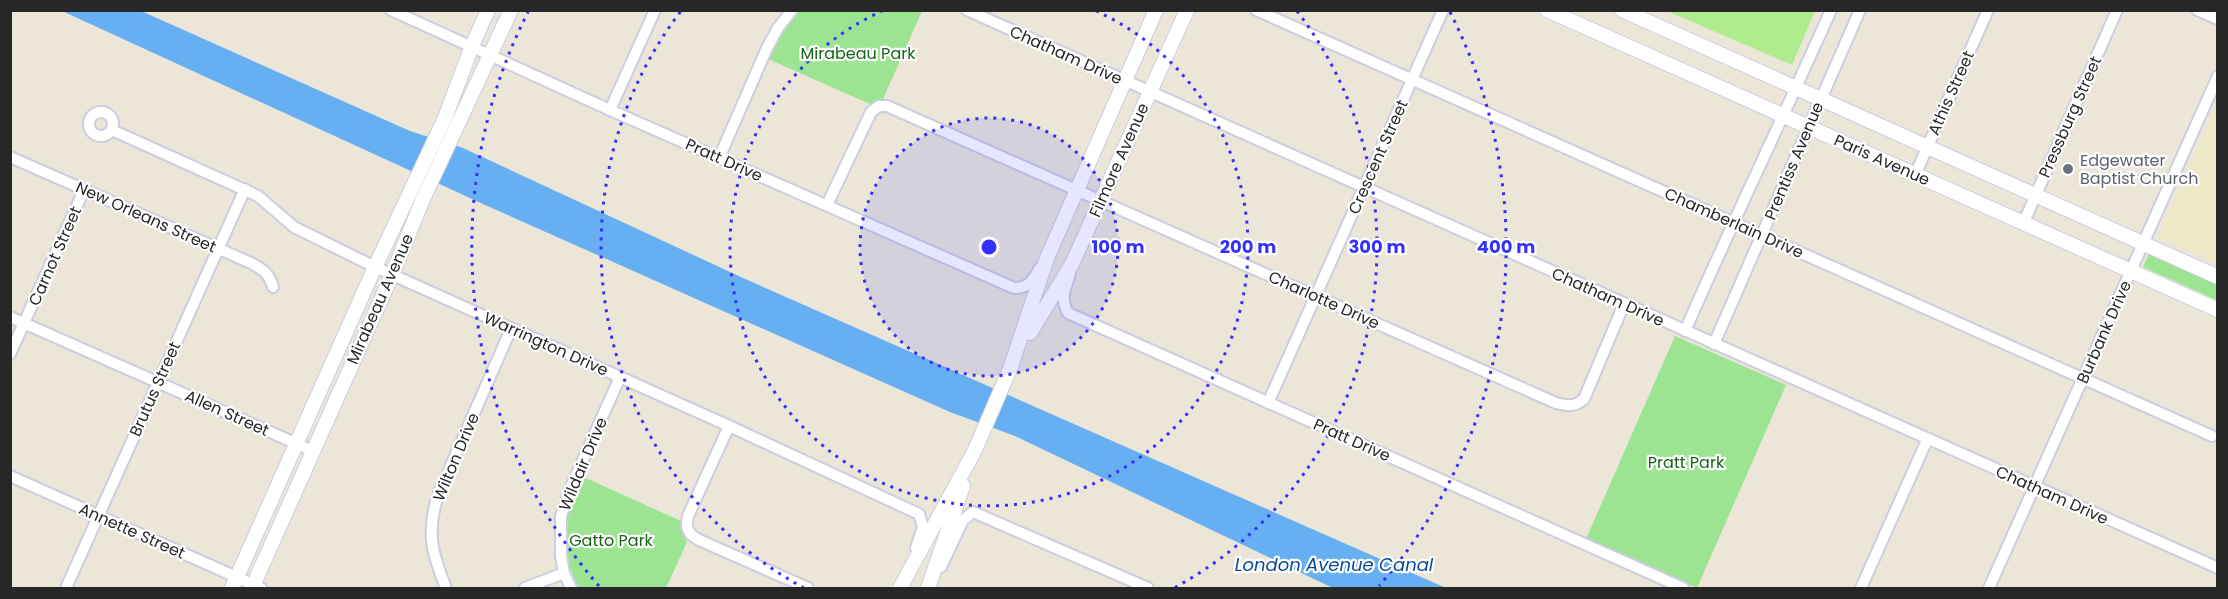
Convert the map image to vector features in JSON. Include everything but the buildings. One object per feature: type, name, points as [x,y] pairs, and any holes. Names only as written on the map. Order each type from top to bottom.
[{"type":"street","name":"Pratt Drive","points":[[391,10],[610,110],[1014,288],[1029,285],[1047,258]]},
{"type":"street","name":"Mirabeau Avenue","points":[[451,120],[472,46],[488,10]]},
{"type":"street","name":"Mirabeau Avenue","points":[[255,587],[392,274],[417,196],[451,120],[490,55],[510,10]]},
{"type":"street","points":[[610,110],[655,10]]},
{"type":"street","points":[[719,158],[767,48],[778,28],[792,10]]},
{"type":"street","name":"Chatham Drive","points":[[967,10],[2217,568]]},
{"type":"street","name":"Filmore Avenue","points":[[903,588],[974,452],[1010,369],[1047,258],[1156,10]]},
{"type":"street","name":"Filmore Avenue","points":[[1010,369],[1072,264],[1187,10]]},
{"type":"street","name":"Chamberlain Drive","points":[[1256,10],[2212,436]]},
{"type":"street","name":"Crescent Street","points":[[1268,403],[1443,10]]},
{"type":"street","name":"Paris Avenue","points":[[1547,10],[2217,310]]},
{"type":"street","name":"Paris Avenue","points":[[1622,10],[2217,277]]},
{"type":"street","name":"Prentiss Avenue","points":[[1685,331],[1732,222],[1784,116],[1831,10]]},
{"type":"street","name":"Prentiss Avenue","points":[[1714,344],[1860,10]]},
{"type":"street","name":"Athis Street","points":[[1915,175],[1988,10]]},
{"type":"street","name":"Pressburg Street","points":[[2023,224],[2117,10]]},
{"type":"street","points":[[2197,10],[2217,19]]},
{"type":"street","name":"Burbank Drive","points":[[1989,588],[2217,76]]},
{"type":"street","name":"Charlotte Drive","points":[[827,205],[871,112],[879,106],[887,106],[1567,406],[1577,405],[1590,389],[1624,304]]},
{"type":"street","name":"Warrington Drive","points":[[112,130],[245,189],[258,196],[294,227],[375,267],[919,514],[923,527],[903,588]]},
{"type":"street","name":"New Orleans Street","points":[[10,157],[265,271],[271,278],[273,286]]},
{"type":"street","name":"Brutus Street","points":[[66,588],[245,189]]},
{"type":"street","name":"Carnot Street","points":[[10,354],[84,190]]},
{"type":"street","name":"Mirabeau Avenue","points":[[234,583],[375,267],[417,196]]},
{"type":"street","name":"Pratt Drive","points":[[1072,264],[1062,297],[1068,313],[1683,588]]},
{"type":"street","name":"Allen Street","points":[[10,317],[313,451]]},
{"type":"street","name":"Wilton Drive","points":[[446,588],[432,549],[430,532],[432,515],[447,475],[511,329]]},
{"type":"street","name":"Wildair Drive","points":[[571,588],[564,573],[561,556],[561,516],[570,489],[620,377]]},
{"type":"street","points":[[729,426],[688,516],[686,524],[688,531],[699,540],[808,588]]},
{"type":"street","points":[[1861,588],[1927,440]]},
{"type":"street","name":"Filmore Avenue","points":[[929,588],[974,452]]},
{"type":"street","name":"Annette Street","points":[[10,476],[99,516],[234,583],[255,587]]},
{"type":"street","points":[[929,588],[963,520],[973,512],[1148,588]]},
{"type":"street","points":[[525,588],[564,573]]},
{"type":"shaded area","points":[[2217,105],[2217,264],[2159,237]]},
{"type":"green space","points":[[1815,10],[1792,65],[1667,11]]},
{"type":"green space","name":"Mirabeau Park","points":[[798,11],[922,11],[883,99],[870,104],[768,59],[777,39]]},
{"type":"green space","points":[[2150,252],[2217,282],[2217,300],[2143,267]]},
{"type":"green space","name":"Pratt Park","points":[[1675,336],[1786,385],[1697,588],[1586,539]]},
{"type":"green space","name":"Gatto Park","points":[[579,475],[681,521],[682,533],[687,542],[666,588],[579,588],[568,559],[565,532]]},
{"type":"water","name":"London Avenue Canal","points":[[62,11],[141,11],[410,131],[463,148],[743,278],[1446,588],[1333,588],[1015,436],[950,412],[483,204]]},
{"type":"place","name":"Edgewater Baptist Church","points":[[2068,169]]}]
